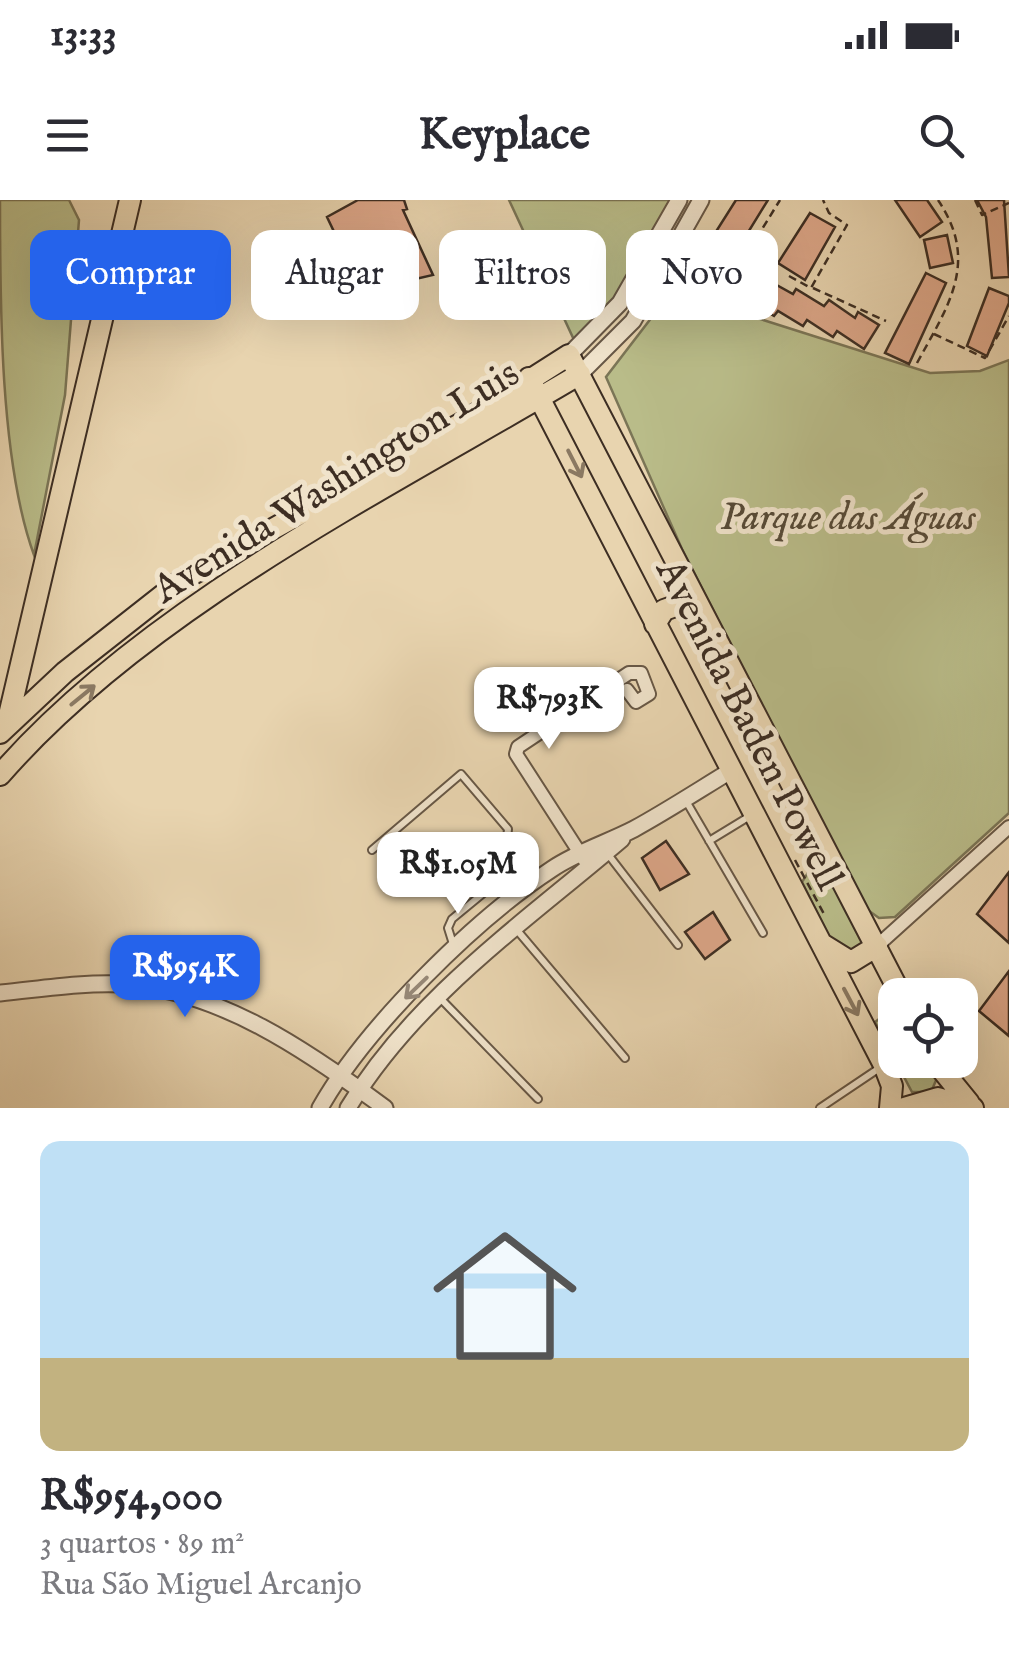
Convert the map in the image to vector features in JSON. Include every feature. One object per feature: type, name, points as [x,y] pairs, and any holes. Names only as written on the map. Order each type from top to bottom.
[{"type":"main road","points":[[0,773],[11,744],[3,728],[19,676],[130,200]]},
{"type":"main road","points":[[3,728],[182,580],[462,424],[529,378],[575,364]]},
{"type":"main road","name":"Avenida Washington Luis","points":[[0,773],[74,702],[237,578],[540,400],[575,364]]},
{"type":"main road","name":"Avenida Baden Powell","points":[[575,364],[892,978]]},
{"type":"main road","name":"Avenida Baden Powell","points":[[529,378],[732,770],[826,936],[878,1052]]},
{"type":"main road","points":[[656,624],[670,606],[687,606],[739,684]]},
{"type":"main road","points":[[19,676],[23,694],[35,700]]},
{"type":"main road","points":[[826,936],[851,962],[876,946]]},
{"type":"main road","name":"Avenida Baden Powell","points":[[889,1078],[890,1108]]},
{"type":"main road","points":[[946,1078],[974,1108]]},
{"type":"main road","points":[[904,1108],[938,1098],[974,1108]]},
{"type":"street","points":[[575,364],[620,303],[679,200]]},
{"type":"street","points":[[575,364],[632,321],[701,200]]},
{"type":"street","points":[[584,860],[520,760],[518,747],[630,673],[641,673],[650,694],[636,702],[628,690]]},
{"type":"street","points":[[320,1108],[338,1076],[380,1023],[455,950],[550,870],[584,860],[732,770]]},
{"type":"street","points":[[876,946],[1009,826]]},
{"type":"street","points":[[348,1108],[379,1058],[439,997],[542,908],[584,860]]},
{"type":"street","points":[[516,898],[555,877],[556,891],[542,908]]},
{"type":"street","points":[[0,994],[90,984],[162,990],[213,1004],[338,1076],[385,1108]]},
{"type":"lane","points":[[372,850],[461,774],[508,829],[503,877],[516,898]]},
{"type":"lane","points":[[685,798],[763,934]]},
{"type":"lane","points":[[709,841],[756,812]]},
{"type":"lane","points":[[603,848],[678,945]]},
{"type":"lane","points":[[455,950],[448,928],[452,919],[503,877]]},
{"type":"lane","points":[[515,928],[624,1058]]},
{"type":"lane","points":[[439,997],[538,1099]]},
{"type":"lane","points":[[820,1108],[878,1069]]},
{"type":"path","points":[[761,230],[780,200]]},
{"type":"path","points":[[811,288],[847,225],[829,214],[823,200]]},
{"type":"path","points":[[917,363],[949,300],[960,261],[959,244],[938,200]]},
{"type":"path","points":[[975,200],[982,215],[1009,203]]},
{"type":"path","points":[[789,276],[886,321]]},
{"type":"path","points":[[934,334],[985,358],[1006,328],[1009,316]]},
{"type":"path","points":[[792,857],[800,864],[826,936]]},
{"type":"green space","points":[[0,200],[69,200],[79,220],[78,230],[30,230],[30,320],[71,320],[65,395],[34,555],[14,475],[2,334]]},
{"type":"green space","points":[[509,200],[673,200],[656,230],[626,230],[626,284],[606,309],[606,230],[523,230]]},
{"type":"green space","points":[[565,320],[596,320],[575,342]]},
{"type":"green space","name":"Parque das Águas","points":[[650,320],[763,320],[930,373],[980,371],[1009,360],[1009,813],[895,917],[879,918],[865,908],[682,549],[606,377]]},
{"type":"green space","points":[[811,868],[824,868],[864,939],[860,947],[849,951],[833,944],[802,882]]},
{"type":"green space","points":[[905,1078],[937,1078],[931,1092],[912,1092]]},
{"type":"building","points":[[358,200],[404,200],[407,209],[403,210],[412,230],[333,230],[327,217]]},
{"type":"building","points":[[736,200],[768,200],[749,230],[717,230]]},
{"type":"building","points":[[895,200],[927,200],[942,222],[920,237]]},
{"type":"building","points":[[977,200],[1004,200],[1009,277],[992,278],[986,217]]},
{"type":"building","points":[[810,213],[835,227],[805,280],[778,263]]},
{"type":"building","points":[[947,235],[953,263],[930,268],[924,240]]},
{"type":"building","points":[[419,245],[433,275],[419,278]]},
{"type":"building","points":[[926,273],[946,283],[909,364],[885,353]]},
{"type":"building","points":[[778,286],[793,294],[796,289],[824,306],[829,300],[855,318],[858,312],[879,325],[864,349],[837,331],[833,337],[807,320],[803,326],[778,311]]},
{"type":"building","points":[[989,288],[1009,296],[1009,303],[987,356],[967,346]]},
{"type":"building","points":[[666,841],[689,874],[660,890],[642,858]]},
{"type":"building","points":[[1009,872],[1009,943],[977,914]]},
{"type":"building","points":[[713,912],[730,940],[705,959],[685,932]]},
{"type":"building","points":[[1009,971],[1009,1036],[979,1011]]}]
